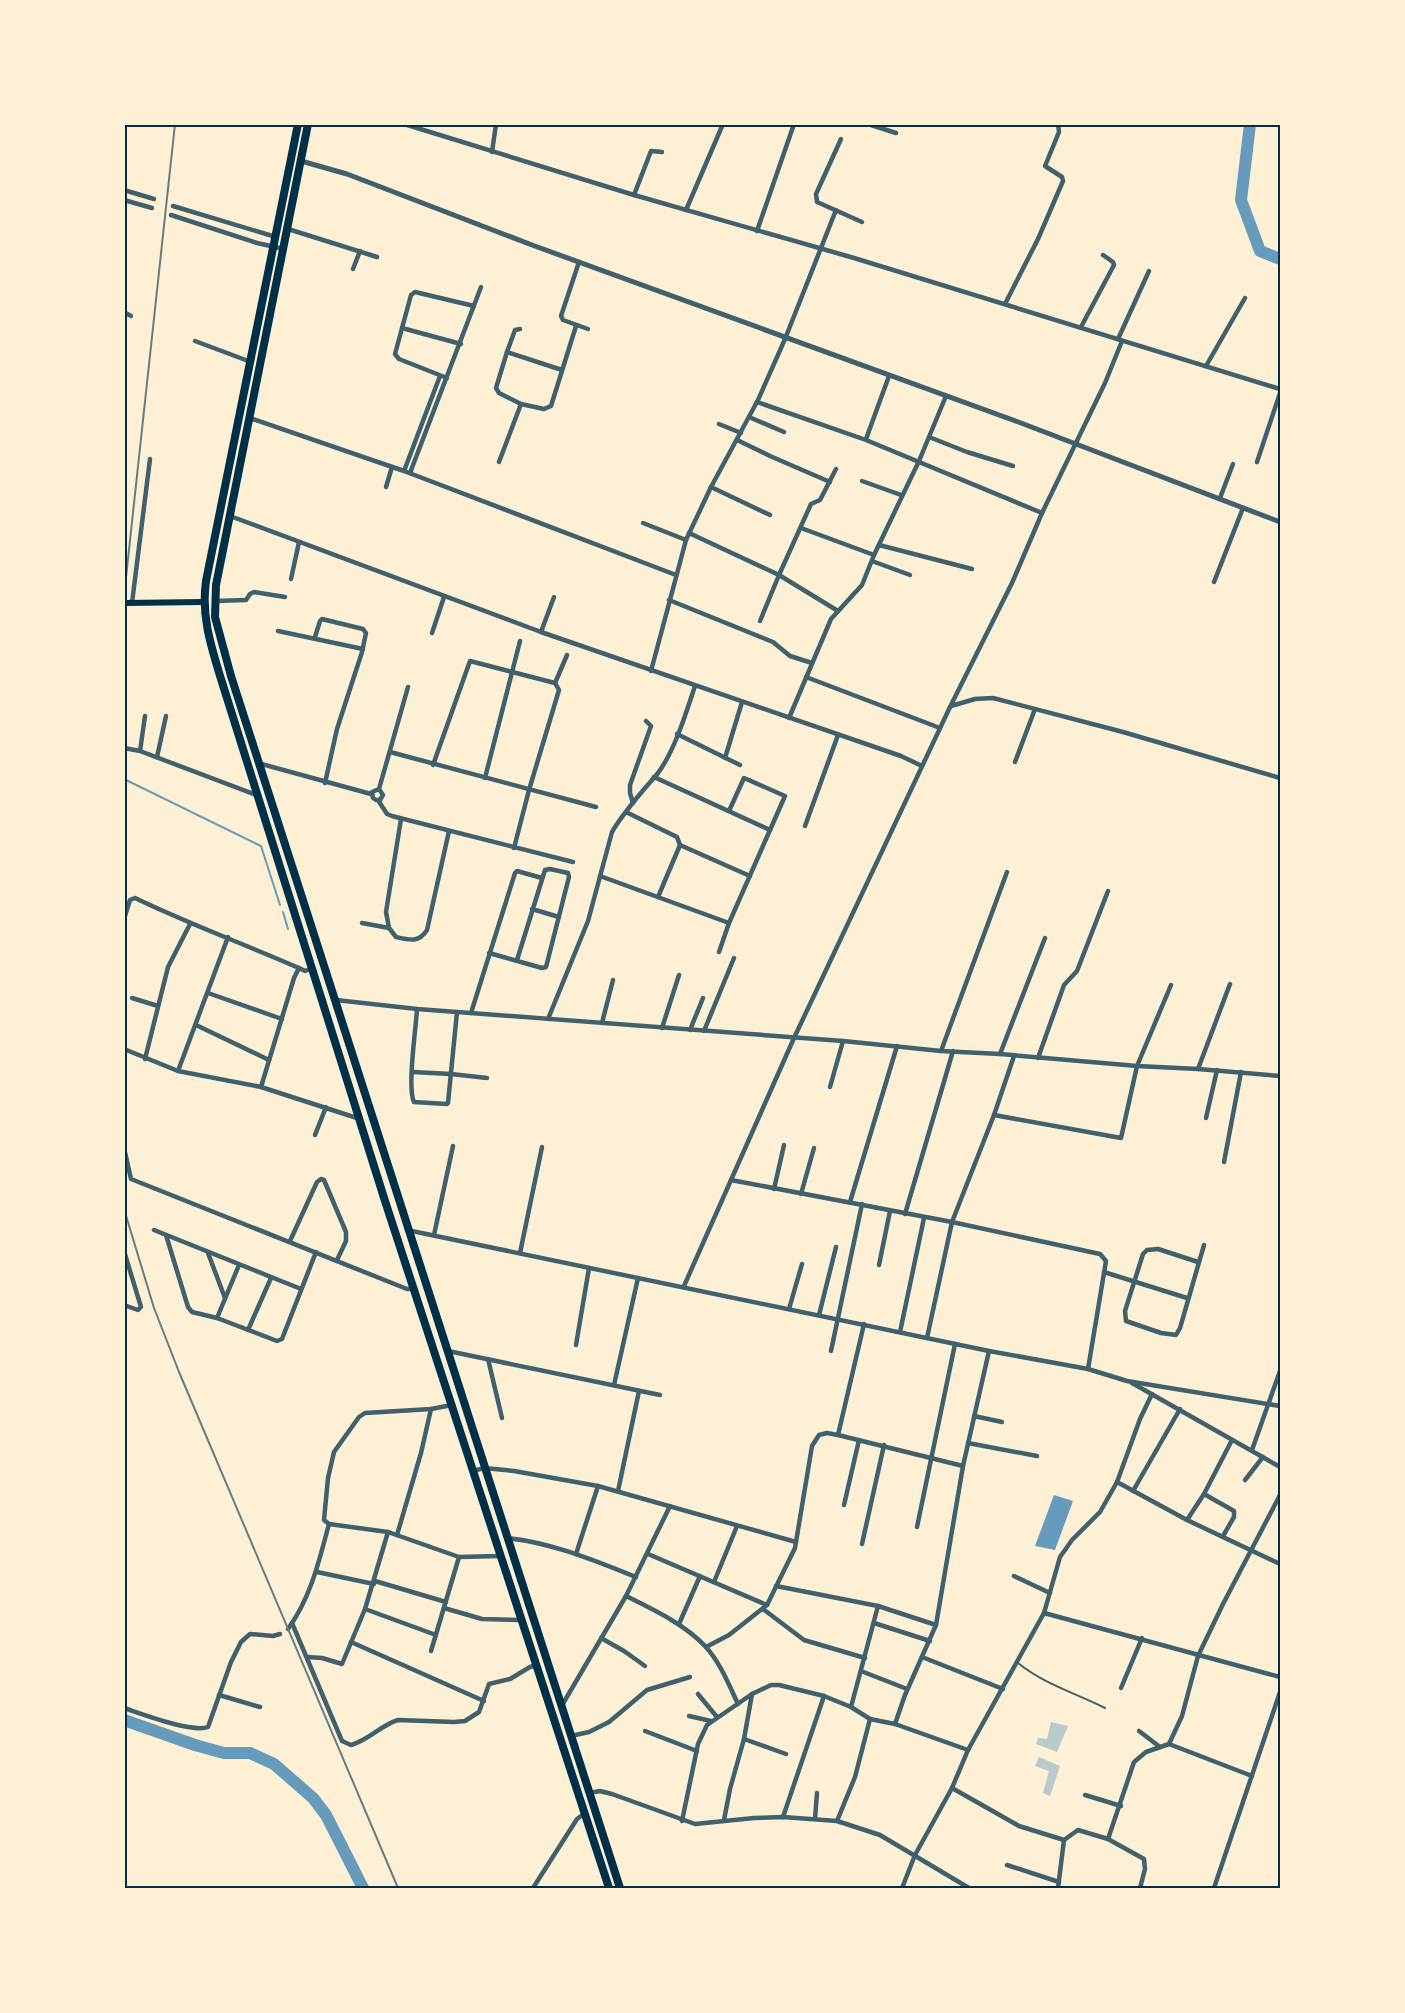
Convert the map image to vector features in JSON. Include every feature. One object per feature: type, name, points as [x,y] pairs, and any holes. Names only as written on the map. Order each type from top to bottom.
[{"type":"highway","points":[[298,124],[206,581],[204,602],[206,622],[210,643],[414,1289],[609,1888]]},
{"type":"highway","points":[[308,124],[230,516],[214,601],[214,617],[258,763],[407,1230],[620,1888]]},
{"type":"highway","points":[[293,906],[303,903]]},
{"type":"highway","points":[[602,1866],[612,1863]]},
{"type":"main road","points":[[128,603],[204,602]]},
{"type":"street","points":[[492,152],[496,124]]},
{"type":"street","points":[[686,210],[723,124]]},
{"type":"street","points":[[757,231],[794,124]]},
{"type":"street","points":[[868,124],[896,133]]},
{"type":"street","points":[[1005,304],[1038,239],[1062,181],[1062,177],[1045,166],[1059,132],[1058,124]]},
{"type":"street","points":[[404,125],[634,195],[854,258],[1281,391],[1257,462]]},
{"type":"street","points":[[841,139],[816,194],[818,202],[862,222]]},
{"type":"street","points":[[634,195],[651,151],[662,152]]},
{"type":"street","points":[[301,161],[347,174],[1281,522]]},
{"type":"street","points":[[124,190],[154,199]]},
{"type":"street","points":[[124,200],[152,208]]},
{"type":"street","points":[[173,206],[286,239]]},
{"type":"street","points":[[651,671],[686,540],[711,487],[757,402],[785,339],[836,210]]},
{"type":"street","points":[[171,215],[284,249]]},
{"type":"street","points":[[288,229],[376,256]]},
{"type":"street","points":[[353,269],[360,251]]},
{"type":"street","points":[[1081,327],[1114,265],[1103,255]]},
{"type":"street","points":[[579,262],[561,316],[563,320],[588,329]]},
{"type":"street","points":[[684,1286],[794,1038],[1076,445],[1149,271]]},
{"type":"street","points":[[410,473],[481,287]]},
{"type":"street","points":[[447,378],[397,357],[395,351],[411,295],[415,292],[474,306]]},
{"type":"street","points":[[1206,366],[1245,298]]},
{"type":"street","points":[[124,312],[131,316]]},
{"type":"street","points":[[520,329],[516,330],[507,352],[496,388],[499,393],[521,404],[548,408],[576,326]]},
{"type":"street","points":[[402,328],[461,344]]},
{"type":"street","points":[[195,341],[251,362]]},
{"type":"street","points":[[507,352],[562,370]]},
{"type":"street","points":[[404,471],[440,376]]},
{"type":"street","points":[[866,439],[889,376]]},
{"type":"street","points":[[789,718],[831,619],[862,585],[946,396]]},
{"type":"street","points":[[757,402],[866,439],[1042,513]]},
{"type":"street","points":[[499,462],[521,404]]},
{"type":"street","points":[[749,417],[784,432]]},
{"type":"street","points":[[250,418],[410,473],[676,575]]},
{"type":"street","points":[[719,424],[741,433]]},
{"type":"street","points":[[928,437],[1013,466]]},
{"type":"street","points":[[738,440],[830,482]]},
{"type":"street","points":[[128,603],[150,459]]},
{"type":"street","points":[[1220,498],[1233,464]]},
{"type":"street","points":[[386,487],[392,467]]},
{"type":"street","points":[[760,621],[811,504],[820,500],[836,469]]},
{"type":"street","points":[[862,481],[901,495]]},
{"type":"street","points":[[711,487],[770,515]]},
{"type":"street","points":[[1214,582],[1243,508]]},
{"type":"street","points":[[230,516],[444,597],[694,686],[901,756],[922,766]]},
{"type":"street","points":[[643,523],[686,540]]},
{"type":"street","points":[[801,528],[910,575]]},
{"type":"street","points":[[689,533],[779,575],[837,611]]},
{"type":"street","points":[[291,579],[299,542]]},
{"type":"street","points":[[879,545],[972,569]]},
{"type":"street","points":[[214,601],[246,600],[249,594],[254,592],[285,597]]},
{"type":"street","points":[[432,633],[444,597]]},
{"type":"street","points":[[541,632],[554,597]]},
{"type":"street","points":[[669,600],[773,642],[790,656],[812,663]]},
{"type":"street","points":[[315,637],[322,619],[363,628],[366,633],[337,729],[325,783]]},
{"type":"street","points":[[278,631],[363,649]]},
{"type":"street","points":[[485,778],[520,641]]},
{"type":"street","points":[[555,683],[567,655]]},
{"type":"street","points":[[433,765],[467,664],[470,661],[555,683],[559,690],[514,848]]},
{"type":"street","points":[[806,677],[940,728]]},
{"type":"street","points":[[548,1019],[588,921],[612,832],[664,763],[694,686]]},
{"type":"street","points":[[371,794],[379,789],[408,687]]},
{"type":"street","points":[[950,707],[984,697],[993,698],[1123,732],[1281,778]]},
{"type":"street","points":[[725,758],[742,702]]},
{"type":"street","points":[[1015,762],[1035,709]]},
{"type":"street","points":[[140,750],[145,716]]},
{"type":"street","points":[[157,757],[166,716]]},
{"type":"street","points":[[633,802],[630,785],[651,726],[646,721]]},
{"type":"street","points":[[677,734],[740,765]]},
{"type":"street","points":[[805,826],[838,735]]},
{"type":"street","points":[[124,748],[140,750],[259,796]]},
{"type":"street","points":[[390,752],[596,807]]},
{"type":"street","points":[[258,763],[371,794],[387,814],[401,819],[573,862]]},
{"type":"street","points":[[654,777],[770,830]]},
{"type":"street","points":[[719,952],[729,922],[785,796],[744,778],[729,811]]},
{"type":"street","points":[[378,800],[383,795],[379,789]]},
{"type":"street","points":[[626,812],[677,837],[680,845],[658,897]]},
{"type":"street","points":[[401,819],[387,912],[389,928],[396,937],[416,940],[424,934],[449,831]]},
{"type":"street","points":[[680,845],[750,876]]},
{"type":"street","points":[[489,952],[542,968],[546,967],[569,874],[547,869],[542,878],[517,960]]},
{"type":"street","points":[[471,1013],[514,873],[517,871],[542,878]]},
{"type":"street","points":[[942,1051],[1007,872]]},
{"type":"street","points":[[600,876],[729,922]]},
{"type":"street","points":[[1038,1058],[1064,985],[1077,970],[1108,891]]},
{"type":"street","points":[[124,919],[130,900],[135,898],[190,924],[228,937],[305,971],[313,968]]},
{"type":"street","points":[[532,909],[559,916]]},
{"type":"street","points":[[362,923],[389,928]]},
{"type":"street","points":[[145,1059],[173,954],[190,924]]},
{"type":"street","points":[[178,1071],[228,937]]},
{"type":"street","points":[[1000,1054],[1045,938]]},
{"type":"street","points":[[704,1031],[734,958]]},
{"type":"street","points":[[261,1087],[290,987],[299,968]]},
{"type":"street","points":[[662,1028],[679,975]]},
{"type":"street","points":[[602,1023],[613,980]]},
{"type":"street","points":[[1198,1069],[1230,984]]},
{"type":"street","points":[[994,1115],[1121,1138],[1137,1066],[1171,986]]},
{"type":"street","points":[[208,993],[282,1019]]},
{"type":"street","points":[[132,998],[158,1006]]},
{"type":"street","points":[[690,1030],[703,998]]},
{"type":"street","points":[[334,1000],[417,1009],[1281,1076]]},
{"type":"street","points":[[417,1009],[412,1101],[442,1104],[448,1103],[456,1012]]},
{"type":"street","points":[[196,1025],[269,1060]]},
{"type":"street","points":[[830,1086],[843,1041]]},
{"type":"street","points":[[850,1202],[897,1046]]},
{"type":"street","points":[[124,1049],[178,1071],[261,1087],[361,1119]]},
{"type":"street","points":[[904,1214],[953,1051]]},
{"type":"street","points":[[927,1338],[952,1222],[994,1115],[1014,1056]]},
{"type":"street","points":[[1206,1118],[1217,1070]]},
{"type":"street","points":[[412,1072],[487,1078]]},
{"type":"street","points":[[1224,1162],[1241,1072]]},
{"type":"street","points":[[315,1135],[326,1107]]},
{"type":"street","points":[[774,1189],[784,1145]]},
{"type":"street","points":[[434,1235],[453,1146]]},
{"type":"street","points":[[520,1253],[542,1147]]},
{"type":"street","points":[[124,1148],[131,1179],[407,1289],[414,1289]]},
{"type":"street","points":[[801,1194],[814,1148]]},
{"type":"street","points":[[290,1241],[317,1182],[324,1180],[346,1232],[346,1241],[337,1260]]},
{"type":"street","points":[[731,1180],[952,1222],[1100,1254],[1106,1261],[1088,1369]]},
{"type":"street","points":[[831,1351],[862,1204]]},
{"type":"street","points":[[879,1265],[890,1211]]},
{"type":"street","points":[[900,1332],[924,1218]]},
{"type":"street","points":[[154,1230],[301,1289]]},
{"type":"street","points":[[407,1230],[989,1351],[1088,1369],[1126,1381],[1281,1406]]},
{"type":"street","points":[[166,1235],[188,1307],[192,1312],[217,1318],[277,1341],[281,1341],[316,1252]]},
{"type":"street","points":[[1198,1262],[1149,1248],[1143,1254],[1134,1281],[1124,1317],[1126,1321],[1139,1327],[1176,1335],[1204,1245]]},
{"type":"street","points":[[819,1315],[836,1247]]},
{"type":"street","points":[[124,1251],[141,1307],[138,1310],[124,1305]]},
{"type":"street","points":[[208,1252],[225,1298]]},
{"type":"street","points":[[789,1309],[802,1264]]},
{"type":"street","points":[[217,1318],[238,1265]]},
{"type":"street","points":[[576,1345],[590,1268]]},
{"type":"street","points":[[1104,1272],[1187,1298]]},
{"type":"street","points":[[248,1330],[271,1278]]},
{"type":"street","points":[[614,1386],[638,1278]]},
{"type":"street","points":[[838,1435],[864,1324]]},
{"type":"street","points":[[917,1527],[955,1344]]},
{"type":"street","points":[[448,1351],[660,1395]]},
{"type":"street","points":[[895,1724],[907,1689],[936,1625],[963,1466],[989,1351]]},
{"type":"street","points":[[488,1359],[502,1418]]},
{"type":"street","points":[[1252,1450],[1281,1371]]},
{"type":"street","points":[[1126,1381],[1281,1467]]},
{"type":"street","points":[[618,1491],[639,1391]]},
{"type":"street","points":[[902,1888],[915,1856],[952,1788],[968,1750],[1044,1613],[1060,1557],[1072,1540],[1100,1512],[1117,1482],[1140,1419],[1152,1394]]},
{"type":"street","points":[[288,1629],[308,1595],[317,1572],[327,1524],[324,1520],[324,1505],[330,1463],[334,1452],[359,1417],[365,1413],[431,1409],[452,1405]]},
{"type":"street","points":[[398,1535],[416,1474],[431,1409]]},
{"type":"street","points":[[1133,1491],[1180,1409]]},
{"type":"street","points":[[974,1416],[1002,1422]]},
{"type":"street","points":[[706,1647],[729,1635],[767,1605],[790,1560],[796,1542],[812,1446],[819,1435],[827,1433],[838,1435],[932,1456],[963,1466]]},
{"type":"street","points":[[844,1505],[859,1440]]},
{"type":"street","points":[[1187,1520],[1204,1494],[1232,1440]]},
{"type":"street","points":[[968,1443],[1037,1456]]},
{"type":"street","points":[[862,1544],[884,1445]]},
{"type":"street","points":[[1245,1480],[1263,1457]]},
{"type":"street","points":[[473,1470],[483,1467],[598,1486],[796,1542]]},
{"type":"street","points":[[1117,1482],[1187,1520],[1281,1564]]},
{"type":"street","points":[[576,1554],[598,1486]]},
{"type":"street","points":[[1204,1494],[1234,1511],[1234,1517],[1223,1536]]},
{"type":"street","points":[[1169,1744],[1182,1716],[1198,1656],[1251,1549],[1281,1495]]},
{"type":"street","points":[[561,1707],[626,1596],[670,1506]]},
{"type":"street","points":[[327,1524],[388,1532],[459,1557],[500,1556]]},
{"type":"street","points":[[714,1582],[737,1526]]},
{"type":"street","points":[[307,1658],[322,1658],[342,1664],[365,1610],[388,1532]]},
{"type":"street","points":[[507,1538],[534,1541],[636,1577]]},
{"type":"street","points":[[648,1554],[767,1605]]},
{"type":"street","points":[[431,1651],[459,1557]]},
{"type":"street","points":[[317,1572],[374,1583],[482,1619],[522,1620]]},
{"type":"street","points":[[679,1624],[700,1576]]},
{"type":"street","points":[[1014,1576],[1050,1593]]},
{"type":"street","points":[[776,1586],[878,1606],[936,1625]]},
{"type":"street","points":[[626,1596],[679,1624],[706,1647],[725,1677],[738,1704]]},
{"type":"street","points":[[851,1707],[878,1606]]},
{"type":"street","points":[[365,1610],[436,1635]]},
{"type":"street","points":[[763,1610],[792,1631],[816,1644],[865,1658]]},
{"type":"street","points":[[1044,1613],[1281,1677]]},
{"type":"street","points":[[292,1623],[342,1741],[351,1745],[398,1719],[465,1721],[479,1712],[489,1684],[510,1679],[536,1665]]},
{"type":"street","points":[[874,1623],[930,1641]]},
{"type":"street","points":[[124,1708],[153,1718],[202,1729],[210,1725],[231,1662],[246,1637],[256,1633],[273,1636],[280,1634]]},
{"type":"street","points":[[601,1638],[645,1666]]},
{"type":"street","points":[[1121,1688],[1142,1638]]},
{"type":"street","points":[[351,1642],[484,1701]]},
{"type":"street","points":[[922,1657],[1003,1689]]},
{"type":"street","points":[[861,1671],[907,1689]]},
{"type":"street","points":[[571,1736],[589,1732],[609,1722],[647,1690],[690,1677]]},
{"type":"street","points":[[682,1821],[700,1736],[711,1721],[752,1694],[771,1685],[824,1696],[851,1707],[870,1719],[895,1724],[968,1750]]},
{"type":"street","points":[[1214,1888],[1281,1692]]},
{"type":"street","points":[[698,1694],[717,1717]]},
{"type":"street","points":[[724,1820],[744,1739],[752,1694]]},
{"type":"street","points":[[219,1695],[260,1707]]},
{"type":"street","points":[[783,1817],[824,1696]]},
{"type":"street","points":[[689,1716],[711,1721]]},
{"type":"street","points":[[837,1821],[855,1777],[870,1719]]},
{"type":"street","points":[[645,1731],[697,1751]]},
{"type":"street","points":[[1139,1731],[1160,1747]]},
{"type":"street","points":[[744,1739],[786,1754]]},
{"type":"street","points":[[1108,1839],[1134,1762],[1146,1752],[1169,1744],[1252,1776]]},
{"type":"street","points":[[952,1788],[1019,1826],[1064,1840]]},
{"type":"street","points":[[589,1792],[600,1791],[612,1794],[695,1824],[783,1817],[837,1821],[880,1835],[969,1888]]},
{"type":"street","points":[[814,1819],[818,1793]]},
{"type":"street","points":[[1085,1795],[1121,1806]]},
{"type":"street","points":[[533,1888],[577,1819],[585,1813]]},
{"type":"street","points":[[1058,1888],[1064,1840],[1078,1830],[1108,1839],[1144,1859],[1145,1869],[1140,1888]]},
{"type":"street","points":[[1007,1865],[1059,1882]]},
{"type":"lane","points":[[1017,1663],[1032,1675],[1105,1708]]},
{"type":"shaded area","points":[[1051,1722],[1068,1726],[1057,1752],[1036,1744],[1038,1738],[1047,1739]]},
{"type":"shaded area","points":[[1039,1757],[1060,1766],[1050,1796],[1043,1793],[1049,1771],[1035,1766]]},
{"type":"water","points":[[1054,1495],[1073,1501],[1055,1550],[1035,1546]]},
{"type":"waterway","points":[[1250,124],[1241,200],[1260,251],[1280,259]]},
{"type":"waterway","points":[[124,779],[261,846],[280,905]]},
{"type":"waterway","points":[[283,912],[288,929]]},
{"type":"waterway","points":[[124,1720],[195,1745],[224,1753],[250,1753],[274,1764],[313,1798],[326,1815],[363,1888]]},
{"type":"railway","points":[[124,596],[175,124]]},
{"type":"railway","points":[[124,1209],[154,1308],[179,1372],[398,1888]]}]
